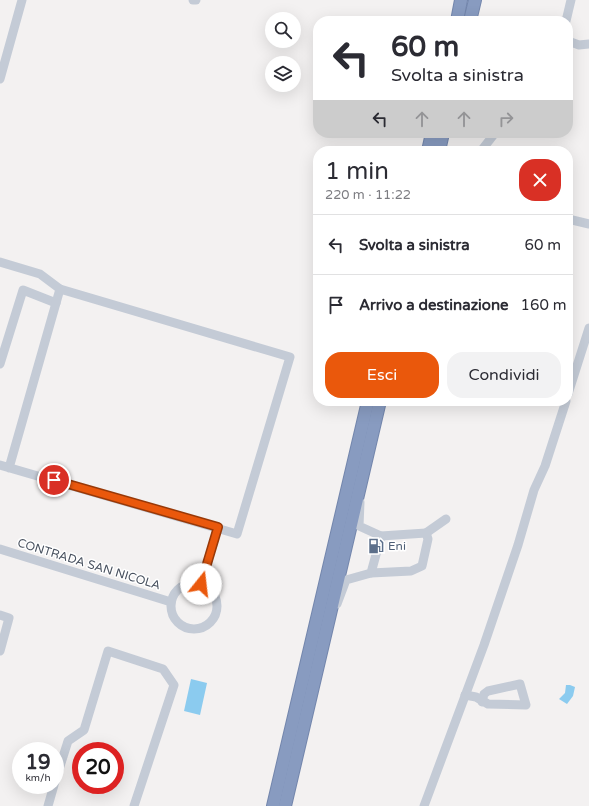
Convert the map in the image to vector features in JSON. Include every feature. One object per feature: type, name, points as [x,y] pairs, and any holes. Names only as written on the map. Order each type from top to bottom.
[{"type":"highway","points":[[458,16],[461,0]]},
{"type":"highway","points":[[471,16],[475,0]]},
{"type":"highway","points":[[273,806],[367,406]]},
{"type":"highway","points":[[285,806],[379,406]]},
{"type":"street","points":[[0,79],[22,0]]},
{"type":"street","points":[[567,16],[571,0]]},
{"type":"street","points":[[573,43],[579,45],[589,44]]},
{"type":"street","points":[[485,146],[491,138]]},
{"type":"street","points":[[573,220],[589,224]]},
{"type":"street","points":[[0,262],[40,274],[60,289],[290,358],[237,534],[218,527],[4,466],[60,289]]},
{"type":"street","points":[[0,364],[23,290],[56,303]]},
{"type":"street","points":[[573,378],[589,328]]},
{"type":"street","points":[[424,806],[516,552],[534,490],[545,466],[564,406]]},
{"type":"street","points":[[362,479],[359,526],[381,536],[426,533],[446,519]]},
{"type":"street","points":[[201,584],[218,527]]},
{"type":"street","points":[[324,641],[346,580],[371,573],[411,570],[422,566],[428,539],[426,533]]},
{"type":"street","points":[[371,573],[381,536]]},
{"type":"street","name":"CONTRADA SAN NICOLA","points":[[0,549],[171,602]]},
{"type":"street","name":"CONTRADA SAN NICOLA","points":[[190,583],[201,584],[214,594],[217,605],[215,616],[208,626],[194,630],[181,626],[172,615],[171,602],[176,592],[184,585],[190,583]]},
{"type":"street","points":[[0,615],[9,618],[0,651]]},
{"type":"street","points":[[64,754],[68,741],[84,730],[108,650],[163,669],[174,685],[134,806]]},
{"type":"street","points":[[465,695],[476,697],[482,702]]},
{"type":"street","points":[[48,806],[52,794]]},
{"type":"water","points":[[191,679],[207,683],[200,715],[184,711]]},
{"type":"water","points":[[566,685],[575,687],[573,696],[567,704],[559,699],[565,693]]},
{"type":"place","name":"Eni","points":[[376,546]]},
{"type":"route","points":[[54,480],[218,527],[201,584]]}]
